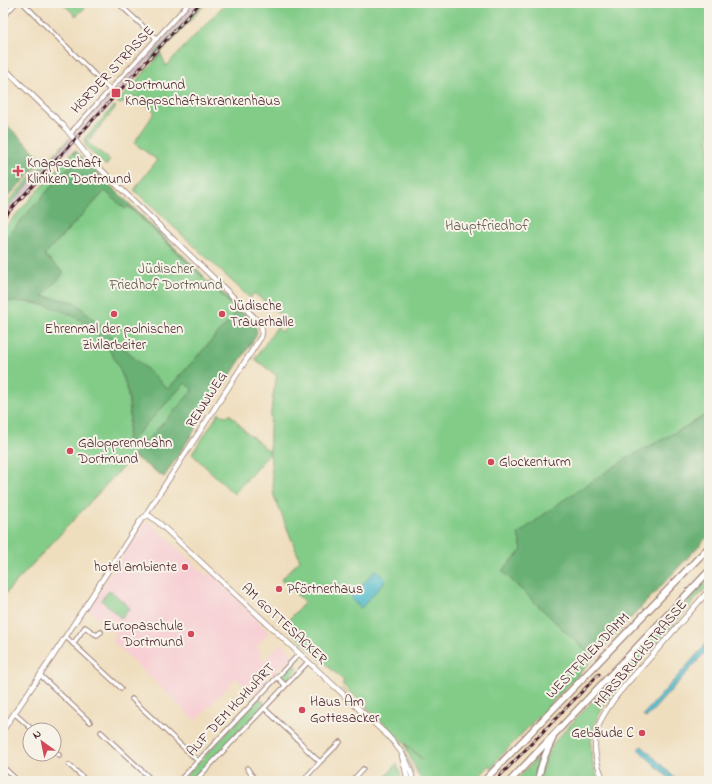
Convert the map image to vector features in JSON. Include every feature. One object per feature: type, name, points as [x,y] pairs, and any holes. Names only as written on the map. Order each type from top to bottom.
[{"type":"highway","name":"WESTFALENDAMM","points":[[484,781],[709,547]]},
{"type":"highway","points":[[510,781],[709,571]]},
{"type":"highway","points":[[538,781],[540,768],[556,732]]},
{"type":"street","points":[[3,17],[16,3]]},
{"type":"street","points":[[23,3],[110,90]]},
{"type":"street","points":[[118,3],[157,39]]},
{"type":"street","name":"HÖRDER STRASSE","points":[[70,134],[189,3]]},
{"type":"street","points":[[3,67],[56,117],[70,134]]},
{"type":"street","name":"RENNWEG","points":[[3,730],[141,520],[147,516],[148,511],[262,335],[262,329],[259,322],[89,158],[70,134]]},
{"type":"street","name":"AM GOTTESACKER","points":[[147,516],[150,516],[159,523],[382,730],[395,743],[406,759],[413,781]]},
{"type":"street","name":"MARSBRUCHSTRASSE","points":[[604,781],[597,762],[595,748],[597,730],[604,714],[624,687],[709,590]]},
{"type":"street","points":[[73,644],[85,627],[97,635],[101,632]]},
{"type":"street","points":[[66,636],[121,688]]},
{"type":"street","name":"AUF DEM HOHWART","points":[[179,781],[299,654]]},
{"type":"street","name":"AUF DEM HOHWART","points":[[195,781],[308,662]]},
{"type":"street","points":[[40,675],[90,722]]},
{"type":"street","points":[[277,677],[285,685]]},
{"type":"street","points":[[132,699],[198,761]]},
{"type":"street","points":[[264,708],[320,762]]},
{"type":"street","points":[[14,713],[24,722]]},
{"type":"street","points":[[101,732],[153,781]]},
{"type":"street","points":[[312,781],[307,776],[340,742]]},
{"type":"street","name":"AM GOTTESACKER","points":[[402,754],[408,781]]},
{"type":"street","points":[[69,765],[87,781]]},
{"type":"street","points":[[3,767],[18,781]]},
{"type":"street","points":[[247,768],[256,781]]},
{"type":"street","points":[[352,781],[363,769]]},
{"type":"shaded area","points":[[195,3],[202,3],[94,120],[71,146],[72,148],[68,152],[66,151],[3,220],[3,212]]},
{"type":"shaded area","name":"Europaschule Dortmund","points":[[147,522],[152,524],[206,575],[201,581],[210,572],[269,633],[256,647],[261,652],[259,655],[265,660],[280,643],[293,655],[273,676],[271,674],[266,678],[268,681],[254,696],[236,678],[196,721],[112,641],[117,636],[88,609],[144,523]]},
{"type":"green space","points":[[62,3],[84,3],[87,6],[76,16]]},
{"type":"green space","points":[[202,3],[206,3],[154,60],[150,59]]},
{"type":"green space","name":"Hauptfriedhof","points":[[226,3],[709,3],[709,413],[680,430],[522,550],[502,571],[594,658],[495,762],[496,763],[492,768],[489,765],[474,781],[429,781],[420,778],[405,744],[423,760],[342,684],[344,681],[284,625],[305,602],[281,580],[300,560],[274,496],[270,453],[234,494],[192,454],[219,413],[224,416],[231,415],[244,430],[270,452],[271,414],[277,376],[255,359],[277,327],[282,332],[288,323],[286,319],[254,293],[250,298],[134,190],[157,160],[134,143],[155,112],[137,97],[136,98],[133,96],[120,104],[117,102],[161,54],[166,66]]},
{"type":"green space","points":[[115,106],[116,107],[87,142],[110,160],[106,166],[86,147],[84,139]]},
{"type":"green space","name":"Knappschaft Kliniken Dortmund","points":[[3,121],[43,160],[3,202],[3,155],[5,146],[3,142]]},
{"type":"green space","points":[[69,139],[3,212],[3,207],[40,167],[46,163]]},
{"type":"green space","points":[[75,150],[204,276],[203,277],[129,206],[125,209],[105,191],[44,255],[64,273],[42,296],[75,302],[168,389],[238,311],[209,283],[211,281],[254,323],[257,331],[256,336],[164,477],[133,456],[193,390],[185,383],[126,446],[130,413],[127,389],[123,377],[109,349],[98,335],[71,315],[56,308],[39,304],[3,302],[3,241],[78,157],[73,152]]},
{"type":"green space","points":[[73,152],[78,157],[3,241],[3,229]]},
{"type":"green space","name":"Jüdischer Friedhof Dortmund","points":[[105,191],[125,209],[128,206],[238,311],[168,389],[75,302],[42,296],[64,273],[44,255]]},
{"type":"green space","name":"Galopprennbahn Dortmund","points":[[16,301],[51,306],[62,310],[88,326],[108,347],[122,373],[129,403],[130,414],[126,446],[185,383],[194,390],[3,596],[3,302]]},
{"type":"green space","points":[[709,413],[709,535],[594,658],[502,571],[522,550],[518,534],[562,501],[627,458]]},
{"type":"green space","points":[[709,578],[709,584],[615,691],[602,710],[593,730],[591,743],[594,768],[599,781],[540,781],[545,760],[555,741],[650,638],[661,632]]},
{"type":"green space","points":[[110,590],[130,608],[121,618],[101,600]]},
{"type":"green space","points":[[293,663],[298,669],[285,683],[279,677]]},
{"type":"green space","points":[[341,688],[401,742],[414,774],[405,755],[393,737]]},
{"type":"green space","points":[[260,698],[265,704],[192,781],[181,781]]},
{"type":"green space","points":[[542,753],[536,781],[515,781]]},
{"type":"green space","points":[[397,764],[401,776],[399,781],[382,781]]},
{"type":"water","points":[[376,570],[386,580],[361,608],[350,598]]},
{"type":"water","points":[[709,641],[709,648],[646,718],[643,715]]},
{"type":"water","points":[[641,746],[678,781],[672,781],[638,749]]},
{"type":"railway","points":[[3,218],[200,3]]},
{"type":"railway","points":[[495,781],[599,674]]},
{"type":"place","name":"Dortmund Knappschaftskrankenhaus","points":[[116,93]]},
{"type":"place","name":"Knappschaft Kliniken Dortmund","points":[[18,171]]},
{"type":"place","name":"Ehrenmal der polnischen Zivilarbeiter","points":[[114,314]]},
{"type":"place","name":"Jüdische Trauerhalle","points":[[222,314]]},
{"type":"place","name":"Galopprennbahn Dortmund","points":[[70,451]]},
{"type":"place","name":"Glockenturm","points":[[491,462]]},
{"type":"place","name":"hotel ambiente","points":[[185,567]]},
{"type":"place","name":"Pförtnerhaus","points":[[279,589]]},
{"type":"place","name":"Europaschule Dortmund","points":[[191,634]]},
{"type":"place","name":"Haus Am Gottesacker","points":[[302,710]]},
{"type":"place","name":"Gebäude C","points":[[642,733]]}]
